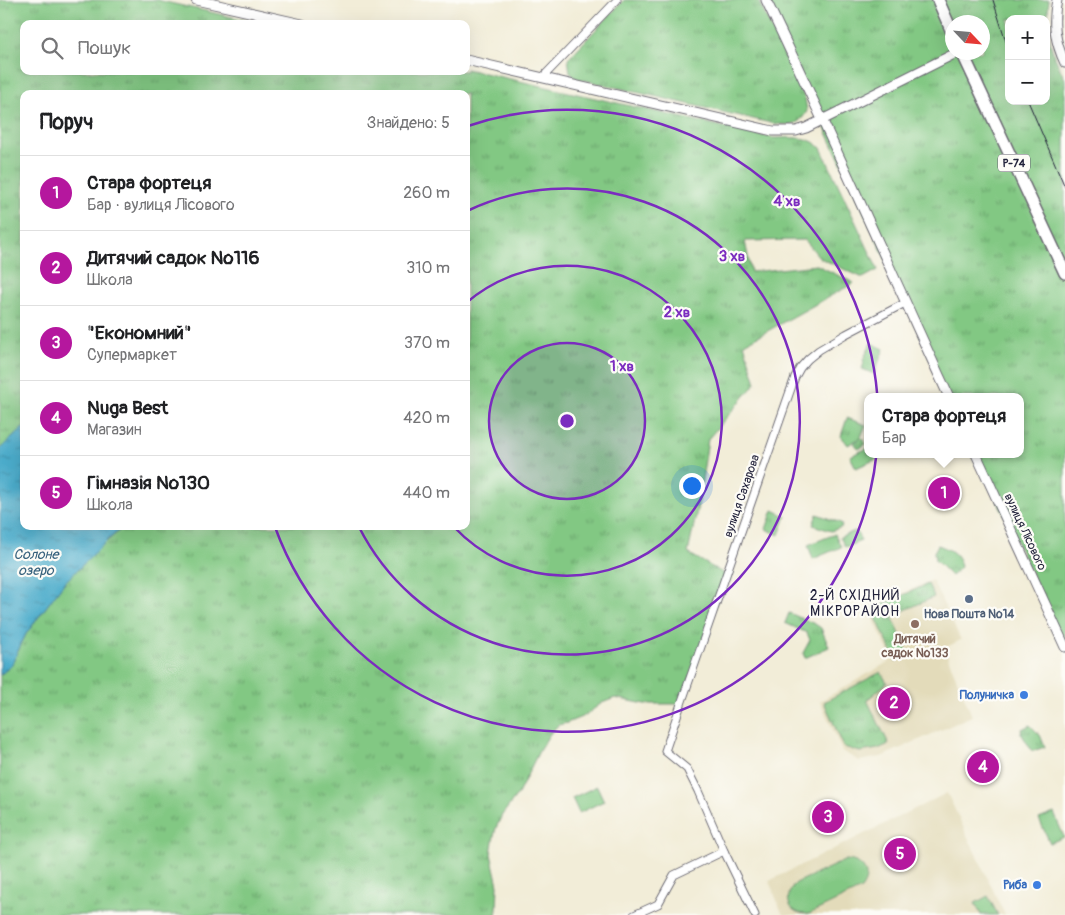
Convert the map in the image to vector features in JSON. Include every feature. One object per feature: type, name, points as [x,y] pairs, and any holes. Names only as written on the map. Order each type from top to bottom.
[{"type":"main road","points":[[938,0],[945,16]]},
{"type":"main road","name":"Р-74","points":[[966,60],[1065,273]]},
{"type":"street","points":[[196,0],[284,20]]},
{"type":"street","points":[[542,78],[617,0]]},
{"type":"street","points":[[766,0],[823,120],[947,393]]},
{"type":"street","points":[[1057,0],[1055,19],[1056,40],[1058,50],[1065,63]]},
{"type":"street","points":[[470,61],[774,131],[796,131],[823,120],[945,59]]},
{"type":"street","name":"вулиця Сахарова","points":[[724,850],[687,769],[666,750],[681,704],[795,377],[808,359],[819,350],[905,303]]},
{"type":"street","name":"вулиця Лісового","points":[[978,458],[1065,648]]},
{"type":"street","points":[[634,915],[658,904],[674,875],[724,850],[755,915]]},
{"type":"shaded area","points":[[932,580],[961,640],[944,648],[972,716],[881,757],[859,761],[842,751],[820,701],[892,660],[869,609]]},
{"type":"shaded area","points":[[947,793],[1005,915],[783,915],[769,881]]},
{"type":"green space","points":[[0,0],[157,0],[245,20],[20,20],[20,75],[470,75],[470,70],[773,138],[805,139],[821,148],[878,270],[863,278],[820,258],[805,240],[745,241],[751,272],[817,265],[854,283],[744,344],[756,383],[708,439],[699,501],[688,553],[726,575],[681,704],[645,704],[615,698],[602,703],[584,716],[558,725],[549,735],[518,794],[502,815],[496,828],[491,854],[498,885],[496,915],[0,915],[0,675],[11,666],[26,634],[64,583],[120,530],[470,530],[470,90],[20,90],[20,431],[0,449]]},
{"type":"green space","points":[[624,0],[758,0],[805,98],[807,111],[804,116],[794,124],[775,124],[575,78],[570,72],[568,59]]},
{"type":"green space","points":[[766,0],[1049,0],[1048,15],[1005,15],[1005,105],[1050,105],[1050,41],[1065,79],[1065,647],[978,458],[1024,458],[1024,393],[947,393]]},
{"type":"green space","points":[[871,343],[884,349],[874,374],[862,369],[863,360]]},
{"type":"green space","points":[[847,418],[864,424],[861,437],[864,445],[859,449],[854,443],[860,438],[848,445],[841,436]]},
{"type":"green space","points":[[864,450],[864,458],[879,458],[856,468],[850,456]]},
{"type":"green space","points":[[773,510],[786,516],[779,535],[766,529]]},
{"type":"green space","points":[[817,514],[841,523],[842,527],[831,531],[813,525]]},
{"type":"green space","points":[[855,531],[861,541],[845,547],[840,537]]},
{"type":"green space","points":[[835,534],[841,547],[813,559],[808,545]]},
{"type":"green space","points":[[938,545],[953,552],[960,562],[961,567],[951,576],[935,560],[934,552]]},
{"type":"green space","points":[[928,584],[934,597],[892,616],[909,655],[896,661],[872,609]]},
{"type":"green space","points":[[789,613],[821,628],[829,647],[805,658],[803,653],[810,640],[807,633],[785,623]]},
{"type":"green space","points":[[881,672],[887,683],[867,700],[889,744],[878,749],[860,752],[844,747],[824,702]]},
{"type":"green space","points":[[1030,725],[1040,735],[1045,747],[1032,751],[1021,733],[1022,729]]},
{"type":"green space","points":[[597,786],[604,801],[579,813],[572,798]]},
{"type":"green space","points":[[1054,813],[1064,837],[1050,843],[1039,819]]},
{"type":"green space","points":[[846,860],[862,866],[866,879],[861,889],[809,914],[796,912],[792,908],[788,899],[796,883]]},
{"type":"green space","points":[[988,896],[998,915],[981,915],[975,903]]},
{"type":"water","name":"Солоне озеро","points":[[20,431],[20,530],[119,530],[64,583],[26,634],[11,666],[0,675],[0,449]]},
{"type":"tram line","points":[[993,0],[1005,38]]},
{"type":"tram line","points":[[1030,105],[1065,187]]},
{"type":"place","name":"Стара фортеця","points":[[944,493]]},
{"type":"place","name":"Нова Пошта №14","points":[[969,599]]},
{"type":"place","name":"Дитячий садок №133","points":[[915,624]]},
{"type":"place","name":"Полуничка","points":[[1024,695]]},
{"type":"place","name":"Дитячий садок №116","points":[[894,703]]},
{"type":"place","name":"Nuga Best","points":[[983,767]]},
{"type":"place","name":"\"Економний\"","points":[[828,817]]},
{"type":"place","name":"Гімназія №130","points":[[900,854]]},
{"type":"place","name":"Риба","points":[[1037,885]]},
{"type":"district","name":"2-Й СХІДНИЙ МІКРОРАЙОН","points":[[855,604]]}]
